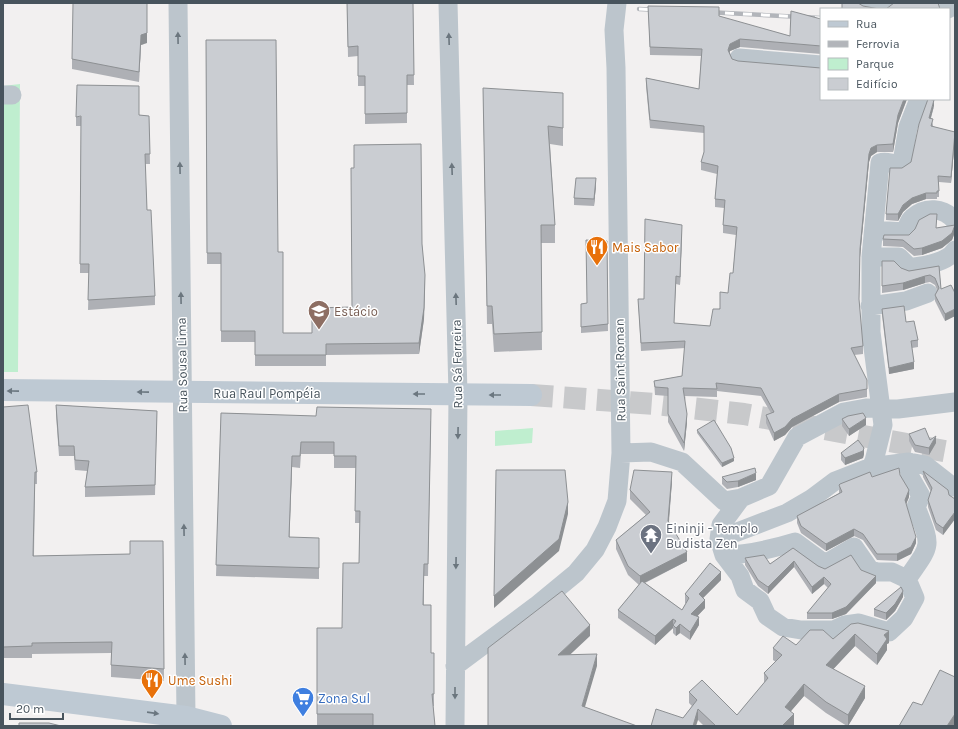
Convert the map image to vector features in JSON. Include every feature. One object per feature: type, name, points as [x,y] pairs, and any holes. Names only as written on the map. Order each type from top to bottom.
[{"type":"main road","name":"Rua Raul Pompéia","points":[[3,390],[182,393],[531,395]]},
{"type":"main road","points":[[3,694],[184,722],[221,726]]},
{"type":"street","name":"Rua Sousa Lima","points":[[178,3],[184,722]]},
{"type":"street","name":"Rua Sá Ferreira","points":[[448,3],[458,394],[455,726]]},
{"type":"street","name":"Rua Saint Roman","points":[[455,666],[536,606],[576,573],[594,550],[607,527],[617,501],[621,453],[616,68],[614,30],[617,3]]},
{"type":"street","points":[[866,3],[882,7],[886,3]]},
{"type":"street","points":[[739,58],[820,65]]},
{"type":"street","points":[[871,467],[882,435],[881,408],[871,332],[870,306],[871,257],[880,163],[885,162],[897,164],[902,162],[908,127],[919,100]]},
{"type":"street","points":[[874,230],[904,232],[910,219],[919,213],[932,210],[944,211],[955,221]]},
{"type":"street","points":[[871,257],[899,256],[909,267],[914,267],[938,261],[952,255],[955,250]]},
{"type":"street","points":[[870,306],[906,301],[928,293]]},
{"type":"street","points":[[621,453],[651,452],[682,462],[724,500],[741,498],[769,486],[798,437],[844,412],[866,408],[898,409],[955,402]]},
{"type":"street","points":[[907,579],[928,546],[927,535],[916,506],[921,496],[910,477],[909,462]]},
{"type":"street","points":[[722,547],[800,506],[835,481],[871,467],[909,462],[925,465],[953,487]]},
{"type":"street","points":[[722,547],[736,555],[770,549],[795,542],[825,564],[854,547],[870,570],[878,572],[892,572],[907,579],[915,598],[904,618],[892,630],[884,631],[859,623],[845,625],[834,630],[801,630],[783,627],[767,616],[760,601],[745,590],[740,576],[722,547],[721,525],[741,498]]},
{"type":"green space","points":[[20,84],[18,372],[3,372],[3,86]]},
{"type":"green space","points":[[533,428],[532,443],[495,446],[495,431]]},
{"type":"building","points":[[73,3],[147,3],[147,33],[141,35],[139,72],[72,59]]},
{"type":"building","points":[[347,3],[413,3],[414,75],[407,75],[407,113],[365,114],[365,76],[358,76],[358,46],[348,47]]},
{"type":"building","points":[[842,3],[858,3],[863,6],[874,8],[842,8]]},
{"type":"building","points":[[894,3],[938,3],[940,8],[887,8]]},
{"type":"building","points":[[648,6],[719,7],[719,16],[790,36],[791,11],[820,19],[820,46],[740,39],[730,44],[728,50],[732,59],[738,61],[820,68],[820,100],[904,100],[898,115],[893,144],[877,145],[871,148],[869,154],[860,249],[859,299],[863,346],[851,348],[867,380],[867,389],[839,394],[792,419],[785,427],[774,433],[766,415],[774,412],[761,388],[716,383],[717,389],[683,388],[687,414],[684,443],[668,414],[668,388],[655,387],[654,381],[682,376],[685,341],[641,343],[638,299],[644,299],[645,219],[682,225],[680,277],[676,276],[674,323],[710,326],[713,309],[720,309],[720,292],[728,293],[730,273],[733,273],[737,227],[723,225],[725,200],[715,199],[718,166],[701,162],[704,152],[704,126],[650,120],[646,78],[699,89],[702,49],[650,47]]},
{"type":"building","points":[[206,40],[276,40],[278,252],[283,252],[283,333],[312,333],[312,308],[352,307],[351,168],[354,168],[354,145],[421,144],[422,244],[425,275],[424,308],[419,343],[326,344],[326,355],[255,355],[255,331],[221,331],[221,253],[207,253]]},
{"type":"building","points":[[77,85],[139,86],[139,115],[149,116],[150,154],[145,154],[147,210],[151,210],[155,296],[88,300],[89,264],[80,264],[81,116],[76,117]]},
{"type":"building","points":[[483,88],[563,93],[563,128],[548,126],[555,225],[541,225],[542,332],[494,334],[492,306],[487,306]]},
{"type":"building","points":[[928,100],[934,100],[929,118],[933,119],[931,126],[955,132],[951,177],[938,176],[939,191],[937,191],[937,193],[926,193],[912,198],[903,205],[898,214],[886,214],[890,168],[902,168],[911,162],[919,124]]},
{"type":"building","points":[[576,178],[596,178],[594,199],[574,198]]},
{"type":"building","points":[[930,214],[937,214],[936,228],[955,225],[952,233],[942,241],[922,248],[914,249],[903,240],[883,239],[884,235],[909,235],[915,229],[919,220]]},
{"type":"building","points":[[586,240],[607,241],[608,324],[581,327],[581,304],[587,303]]},
{"type":"building","points":[[882,261],[894,261],[901,268],[909,271],[939,266],[941,289],[951,285],[955,293],[955,309],[945,314],[935,295],[939,288],[935,278],[930,275],[903,283],[882,286]]},
{"type":"building","points":[[904,306],[906,322],[914,321],[918,340],[911,341],[914,362],[889,368],[882,309]]},
{"type":"building","points":[[28,405],[37,472],[35,472],[33,556],[130,554],[130,541],[163,541],[164,669],[111,665],[112,642],[32,643],[32,646],[3,647],[3,407]]},
{"type":"building","points":[[56,405],[157,411],[155,485],[85,487],[89,461],[75,460],[74,446],[59,446]]},
{"type":"building","points":[[317,407],[431,409],[428,564],[424,564],[423,605],[431,605],[431,653],[434,653],[434,694],[432,694],[435,726],[373,726],[373,714],[317,714],[317,628],[342,628],[343,563],[359,563],[360,511],[355,511],[356,456],[334,456],[334,442],[301,442],[300,456],[292,456],[289,537],[319,538],[319,568],[216,565],[221,413],[316,416]]},
{"type":"building","points":[[863,413],[866,418],[849,429],[842,419],[848,416]]},
{"type":"building","points":[[714,420],[731,448],[734,458],[722,463],[697,430]]},
{"type":"building","points":[[925,428],[930,440],[936,436],[929,448],[915,445],[909,434]]},
{"type":"building","points":[[858,440],[864,448],[863,451],[845,458],[841,453]]},
{"type":"building","points":[[755,468],[756,473],[738,481],[727,482],[722,477]]},
{"type":"building","points":[[899,468],[900,475],[909,490],[905,500],[916,537],[911,547],[897,554],[877,554],[863,534],[854,529],[826,544],[801,526],[797,516],[842,492],[839,485],[840,484],[870,472],[872,477]]},
{"type":"building","points":[[496,470],[565,470],[568,502],[559,539],[494,596]]},
{"type":"building","points":[[634,470],[672,472],[668,521],[687,552],[640,576],[628,566],[616,540],[650,512],[630,490]]},
{"type":"building","points":[[923,471],[948,490],[949,495],[955,499],[955,512],[943,528],[936,523],[928,500],[932,488]]},
{"type":"building","points":[[793,548],[818,566],[825,569],[851,555],[861,570],[876,576],[846,607],[832,613],[807,613],[831,584],[824,577],[812,587],[794,561],[768,587],[758,580],[745,558],[764,555],[770,564]]},
{"type":"building","points":[[710,563],[721,572],[699,594],[705,600],[691,614],[699,617],[690,632],[680,624],[676,628],[673,625],[676,621],[673,619],[655,636],[618,610],[642,581],[682,610],[689,598],[685,594]]},
{"type":"building","points":[[901,587],[903,591],[895,604],[886,613],[874,609]]},
{"type":"building","points":[[562,591],[590,625],[558,655],[597,654],[582,706],[637,726],[488,726],[488,648]]},
{"type":"building","points":[[858,623],[889,631],[884,635],[887,639],[877,654],[855,634],[826,665],[865,686],[848,715],[826,702],[804,684],[785,707],[794,714],[782,726],[716,726],[698,709],[693,726],[651,726],[656,709],[683,718],[697,700],[689,692],[702,680],[737,715],[768,678],[764,673],[782,655],[773,648],[783,636],[796,645],[810,630],[823,630],[833,639],[851,624]]},
{"type":"building","points":[[940,670],[955,677],[955,714],[947,726],[899,726],[913,702],[922,705]]},
{"type":"building","points":[[19,723],[49,723],[61,726],[19,726]]},
{"type":"tunnel","points":[[531,395],[655,404],[744,414],[955,453]]},
{"type":"railway","points":[[639,9],[659,10]]},
{"type":"railway","points":[[707,12],[820,18]]},
{"type":"place","name":"Mais Sabor","points":[[597,266]]},
{"type":"place","name":"Estácio","points":[[319,330]]},
{"type":"place","name":"Eininji - Templo Budista Zen","points":[[651,554]]},
{"type":"place","name":"Ume Sushi","points":[[152,700]]},
{"type":"place","name":"Zona Sul","points":[[303,718]]}]
